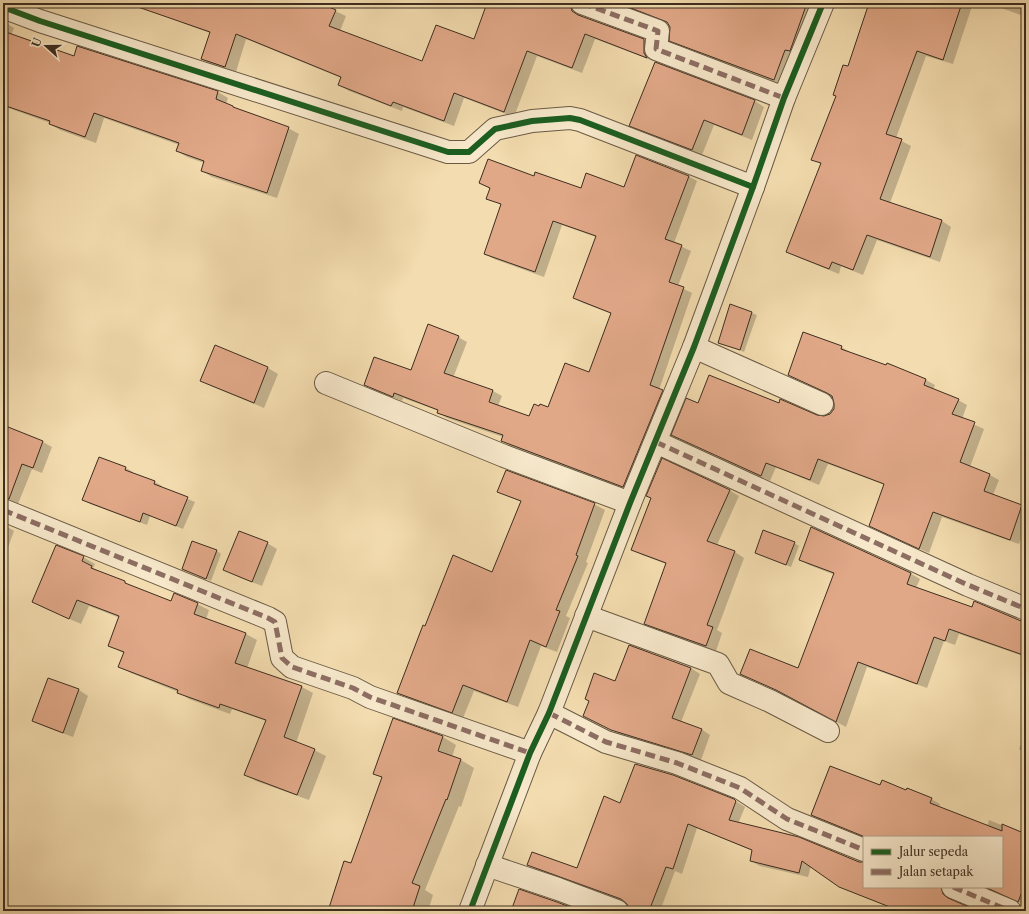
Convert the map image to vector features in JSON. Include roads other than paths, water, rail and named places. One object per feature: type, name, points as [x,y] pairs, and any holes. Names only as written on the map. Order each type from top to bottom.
[{"type":"street","points":[[582,3],[658,31],[656,49],[784,98]]},
{"type":"street","points":[[470,911],[530,753],[549,713],[630,503],[694,347],[754,187],[784,98],[823,3]]},
{"type":"street","points":[[3,7],[40,21],[448,152],[469,152],[496,129],[532,121],[570,118],[580,120],[754,187]]},
{"type":"street","points":[[694,347],[822,404]]},
{"type":"street","points":[[326,383],[504,456],[630,503]]},
{"type":"street","points":[[656,442],[968,585],[1026,609]]},
{"type":"street","points":[[3,510],[276,622],[282,658],[292,667],[353,688],[370,698],[530,753]]},
{"type":"street","points":[[586,616],[718,664],[729,683],[770,700],[828,731]]},
{"type":"street","points":[[549,713],[606,742],[677,763],[740,788],[787,819],[863,850]]},
{"type":"street","points":[[487,865],[617,911]]},
{"type":"street","points":[[954,888],[1010,911]]}]
